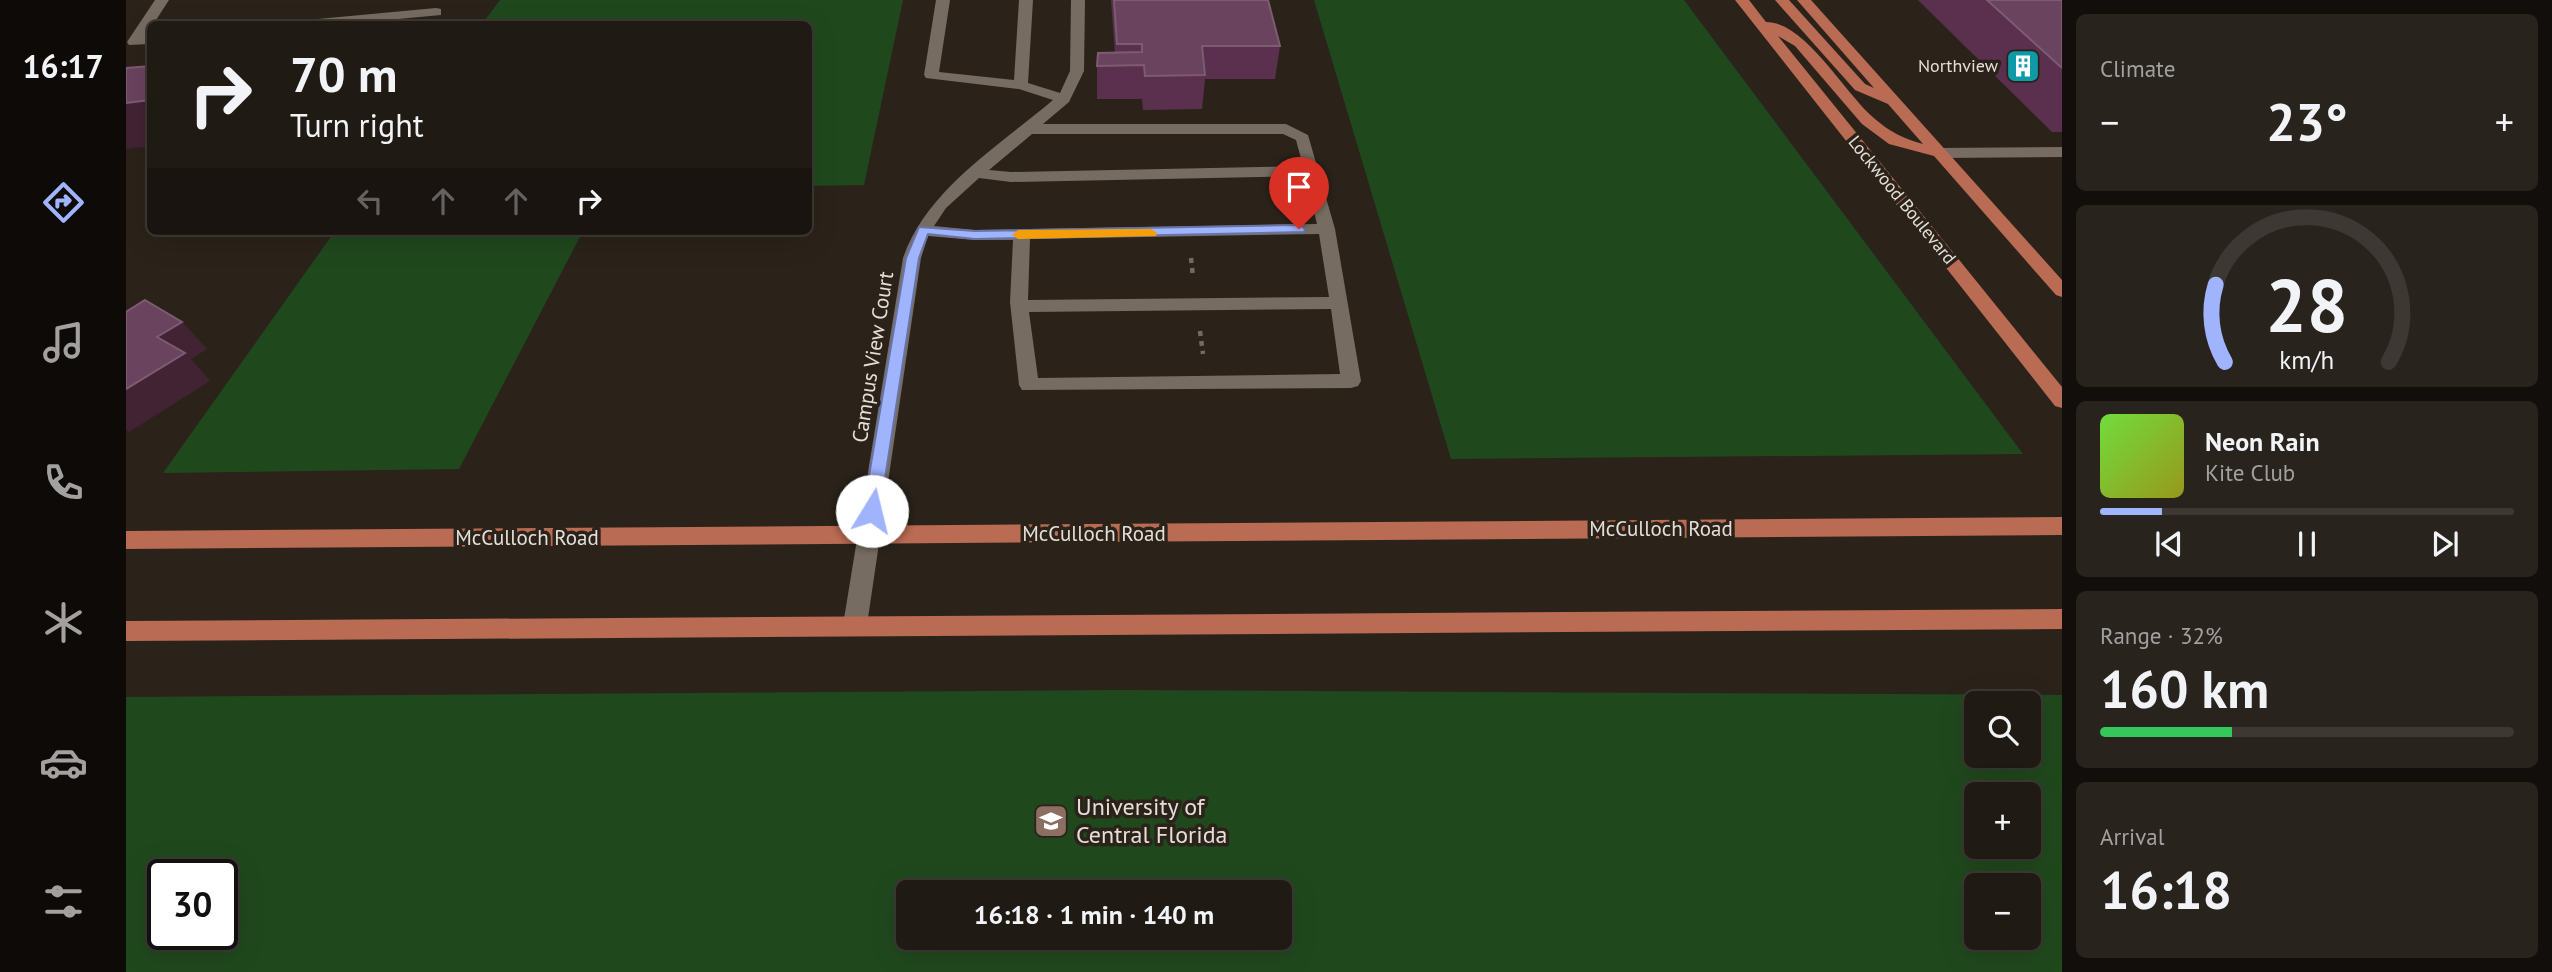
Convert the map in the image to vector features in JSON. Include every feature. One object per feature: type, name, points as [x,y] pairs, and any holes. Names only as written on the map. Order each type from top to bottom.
[{"type":"main road","name":"Lockwood Boulevard","points":[[1742,0],[2062,401]]},
{"type":"main road","points":[[1782,0],[1860,87],[1898,106]]},
{"type":"main road","points":[[1804,0],[2062,291]]},
{"type":"main road","points":[[1758,19],[1800,43],[1867,121],[1894,141],[1939,153]]},
{"type":"main road","name":"McCulloch Road","points":[[126,540],[2062,526]]},
{"type":"main road","points":[[126,631],[2062,619]]},
{"type":"street","points":[[148,21],[162,0]]},
{"type":"street","points":[[943,0],[931,75],[1021,85],[1064,99]]},
{"type":"street","points":[[1021,85],[1026,0]]},
{"type":"street","name":"Campus View Court","points":[[855,625],[912,258],[923,230],[940,205],[1064,99],[1077,71],[1078,0]]},
{"type":"street","points":[[329,21],[440,6]]},
{"type":"street","points":[[428,21],[440,6]]},
{"type":"street","points":[[130,47],[147,22]]},
{"type":"street","points":[[130,47],[147,41]]},
{"type":"street","points":[[1022,234],[1020,306],[1029,385],[1351,382],[1327,229],[1303,138],[1286,129],[1029,129]]},
{"type":"street","points":[[1939,153],[2062,152]]},
{"type":"street","points":[[976,173],[1010,177],[1312,171]]},
{"type":"street","points":[[923,230],[975,235],[1327,229]]},
{"type":"street","points":[[1020,306],[1339,303]]},
{"type":"green space","points":[[500,0],[903,0],[864,185],[812,186],[812,21],[484,21]]},
{"type":"green space","points":[[1314,0],[1684,0],[2023,454],[1451,459]]},
{"type":"green space","points":[[332,235],[581,235],[459,469],[163,473]]},
{"type":"green space","name":"University of Central Florida","points":[[1117,690],[1964,694],[1964,768],[2041,768],[2041,695],[2062,695],[2062,972],[126,972],[126,697]]},
{"type":"building","points":[[1114,0],[1268,0],[1280,46],[1202,46],[1205,75],[1145,76],[1144,65],[1097,66],[1098,53],[1142,52],[1142,44],[1117,44]]},
{"type":"building","points":[[1987,0],[2062,0],[2062,68]]},
{"type":"building","points":[[147,66],[147,100],[126,103],[126,68]]},
{"type":"building","points":[[145,300],[182,322],[157,337],[185,353],[126,389],[126,312]]},
{"type":"slow traffic","points":[[1018,235],[1151,233]]},
{"type":"place","name":"Northview","points":[[2023,66]]},
{"type":"place","name":"University of Central Florida","points":[[1051,821]]},
{"type":"route","points":[[872,511],[912,258],[923,230],[975,235],[1299,229]]}]
